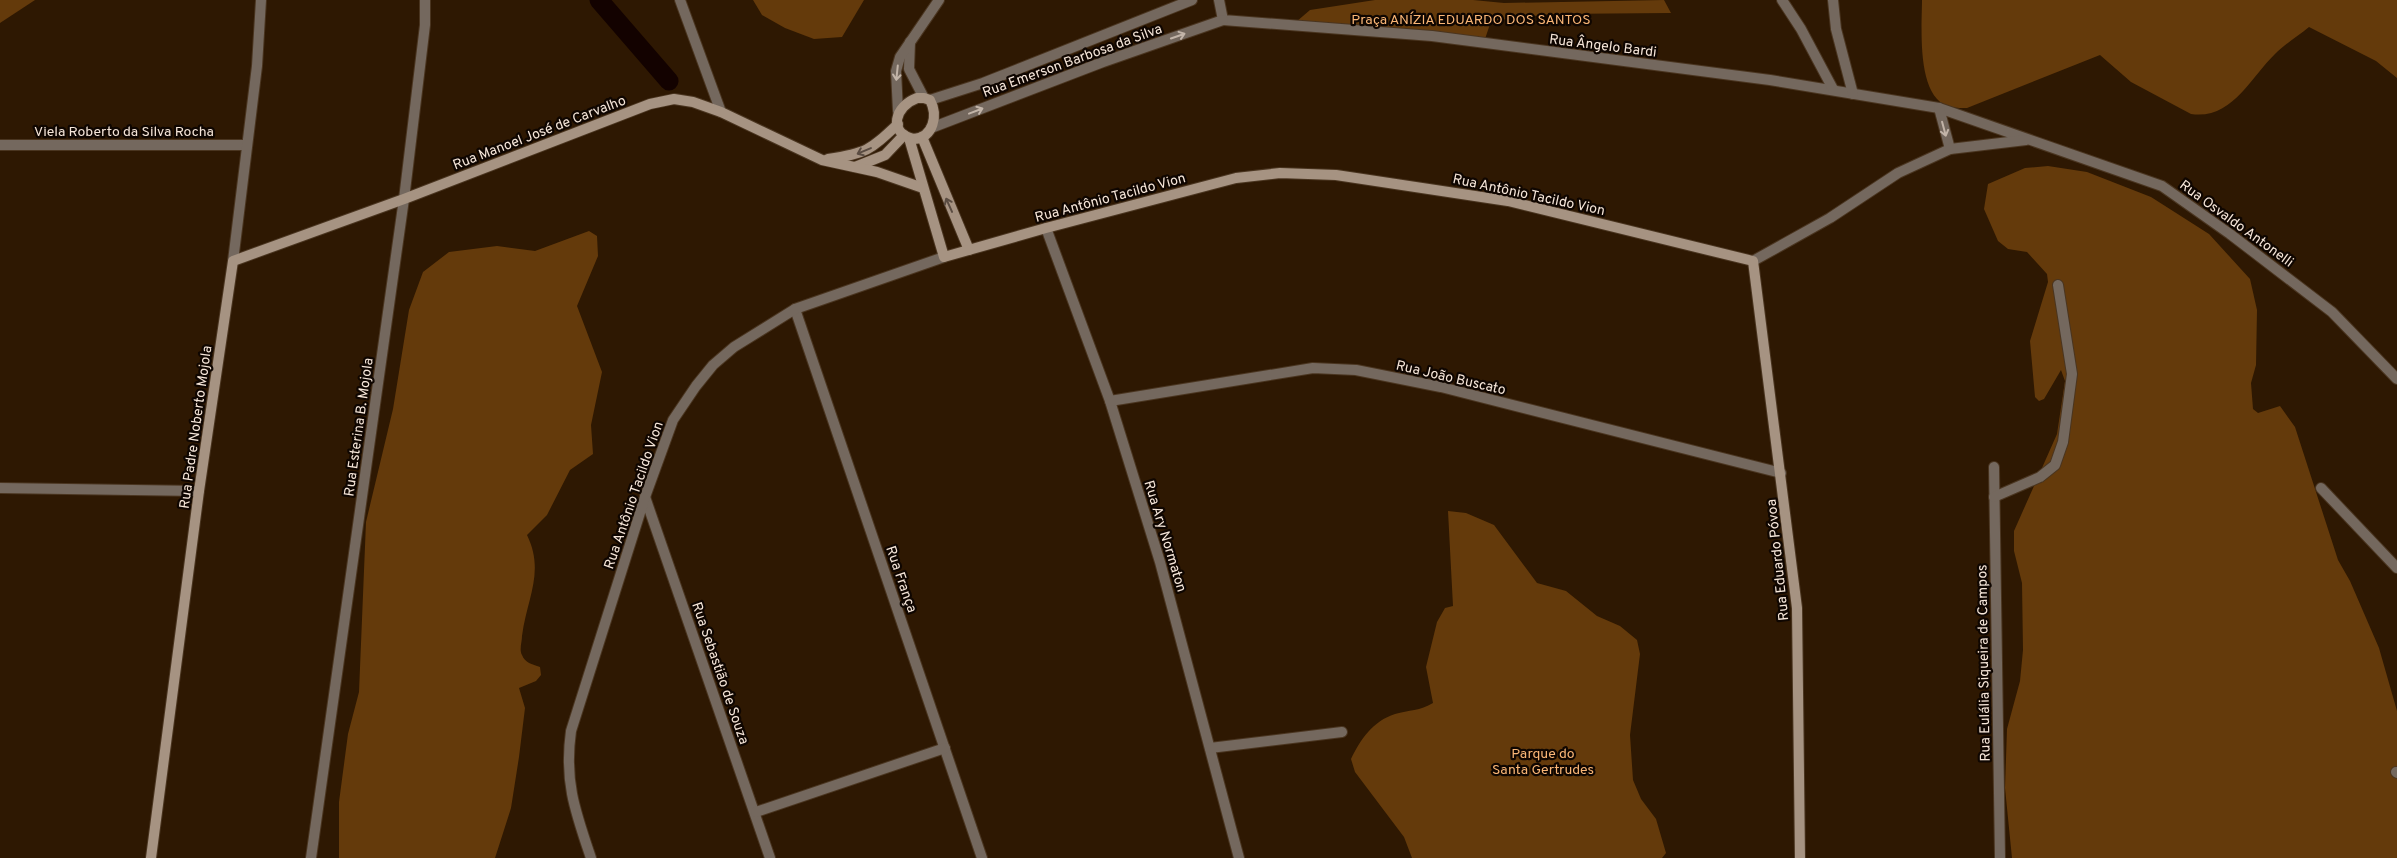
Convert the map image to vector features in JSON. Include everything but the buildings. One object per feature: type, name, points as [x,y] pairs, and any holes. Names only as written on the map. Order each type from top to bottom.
[{"type":"street","name":"Rua Padre Noberto Mojola","points":[[151,858],[247,146],[257,66],[260,0]]},
{"type":"street","name":"Rua Esterina B. Mojola","points":[[311,858],[404,199],[425,25],[425,0]]},
{"type":"street","points":[[680,0],[721,112]]},
{"type":"street","points":[[939,0],[911,38],[900,57],[896,71],[898,124],[906,136],[944,257]]},
{"type":"street","name":"Rua Emerson Barbosa da Silva","points":[[927,99],[983,83],[1192,0]]},
{"type":"street","points":[[1219,0],[1223,20]]},
{"type":"street","points":[[1782,0],[1801,29],[1832,90]]},
{"type":"street","points":[[1833,0],[1836,29],[1853,94]]},
{"type":"street","name":"Rua Emerson Barbosa da Silva","points":[[931,128],[1103,62],[1223,20]]},
{"type":"street","name":"Rua Ângelo Bardi","points":[[1223,20],[1432,36],[1832,90],[1939,108],[2029,140]]},
{"type":"street","points":[[854,167],[885,155],[906,136],[922,137],[931,128],[934,114],[909,69],[911,38]]},
{"type":"street","name":"Rua Manoel José de Carvalho","points":[[232,261],[404,199],[650,104],[674,99],[694,102],[721,112],[822,160],[877,172],[923,188]]},
{"type":"street","points":[[898,111],[910,101],[927,99]]},
{"type":"street","points":[[1939,108],[1950,149]]},
{"type":"street","points":[[822,160],[860,154],[872,148],[898,124]]},
{"type":"street","points":[[922,137],[969,250]]},
{"type":"street","points":[[1753,261],[1822,223],[1898,173],[1950,149],[2029,140]]},
{"type":"street","name":"Rua Osvaldo Antonelli","points":[[2029,140],[2162,186],[2230,234],[2332,312],[2397,379]]},
{"type":"street","name":"Viela Roberto da Silva Rocha","points":[[0,145],[247,146]]},
{"type":"street","name":"Rua Antônio Tacildo Vion","points":[[591,858],[568,779],[571,731],[645,498],[673,420],[713,365],[734,347],[795,309],[944,257],[1046,228],[1236,178],[1280,173],[1336,174],[1508,201],[1753,261]]},
{"type":"street","name":"Rua Ary Normaton","points":[[1046,228],[1110,401],[1160,562],[1239,858]]},
{"type":"street","name":"Rua Eduardo Póvoa","points":[[1753,261],[1798,608],[1800,858]]},
{"type":"street","points":[[1994,497],[2040,477],[2055,465],[2063,442],[2072,374],[2058,286]]},
{"type":"street","name":"Rua França","points":[[795,309],[982,858]]},
{"type":"street","name":"Rua João Buscato","points":[[1110,401],[1313,368],[1356,370],[1442,387],[1781,473]]},
{"type":"street","name":"Rua Eulália Siqueira de Campos","points":[[1994,467],[2000,858]]},
{"type":"street","points":[[0,488],[199,491]]},
{"type":"street","points":[[2321,488],[2397,568]]},
{"type":"street","name":"Rua Sebastião de Souza","points":[[645,498],[756,812],[770,858]]},
{"type":"street","points":[[1210,748],[1342,732]]},
{"type":"street","points":[[756,812],[945,748]]},
{"type":"green space","points":[[0,0],[35,0],[0,23]]},
{"type":"green space","points":[[753,0],[864,0],[842,37],[814,39],[785,28],[762,15]]},
{"type":"green space","name":"Praça ANÍZIA EDUARDO DOS SANTOS","points":[[1375,0],[1473,0],[1504,3],[1664,0],[1671,13],[1551,14],[1491,21],[1485,39],[1296,22],[1310,10]]},
{"type":"green space","points":[[1922,0],[2397,0],[2397,78],[2376,61],[2309,27],[2275,54],[2229,104],[2218,111],[2205,114],[2191,114],[2131,82],[2100,55],[1967,108],[1952,107],[1938,100],[1930,89],[1926,75],[1922,42]]},
{"type":"green space","points":[[2048,166],[2087,172],[2151,197],[2209,234],[2250,279],[2257,310],[2256,365],[2251,383],[2253,409],[2258,413],[2280,406],[2295,427],[2338,560],[2350,581],[2379,648],[2397,711],[2397,858],[2012,858],[2005,788],[2007,729],[2020,681],[2023,650],[2022,583],[2014,551],[2014,531],[2057,434],[2065,381],[2061,370],[2044,399],[2039,401],[2035,397],[2030,341],[2048,282],[2047,274],[2027,252],[2008,249],[1998,241],[1984,209],[1988,184],[2025,168]]},
{"type":"green space","points":[[589,231],[597,236],[598,256],[577,306],[602,372],[591,425],[593,454],[570,470],[547,515],[527,535],[535,561],[535,573],[524,622],[521,653],[527,662],[540,667],[541,675],[536,681],[519,688],[525,708],[519,757],[511,808],[495,858],[339,858],[339,802],[348,734],[359,692],[366,522],[393,409],[409,310],[423,272],[449,252],[497,246],[535,251]]},
{"type":"green space","name":"Parque do Santa Gertrudes","points":[[1448,511],[1466,513],[1494,525],[1537,583],[1566,591],[1597,616],[1620,626],[1637,640],[1640,654],[1630,735],[1633,780],[1641,799],[1656,819],[1666,853],[1662,858],[1412,858],[1404,837],[1355,772],[1351,759],[1363,738],[1374,726],[1387,717],[1419,709],[1433,703],[1426,667],[1437,622],[1445,608],[1453,606]]},
{"type":"waterway","points":[[599,0],[669,81]]}]
